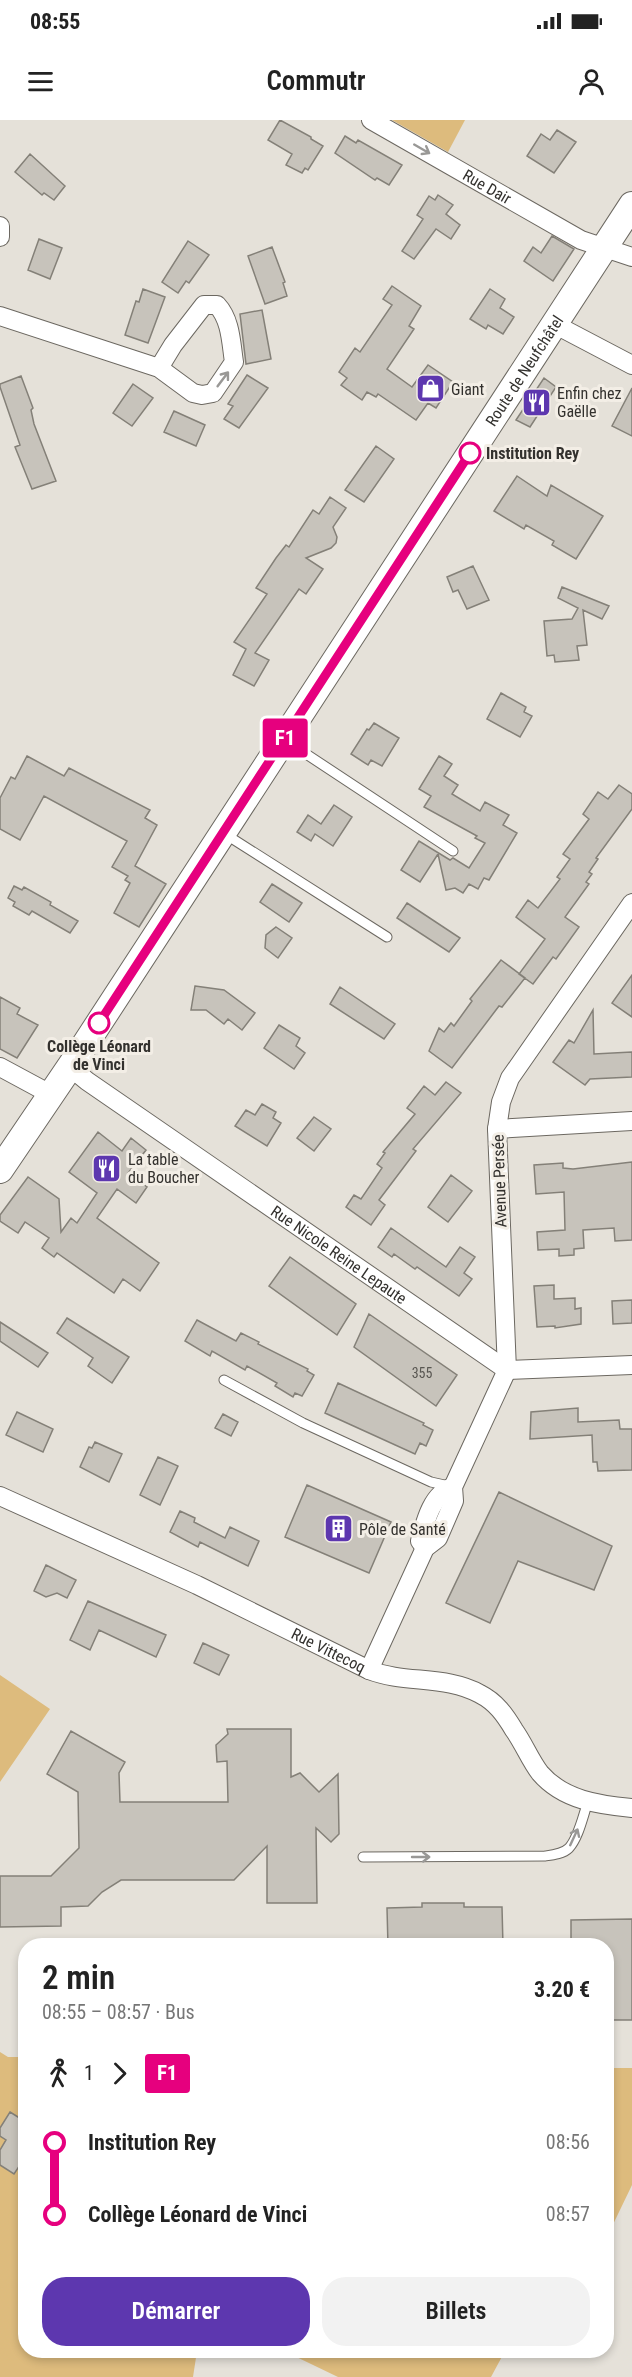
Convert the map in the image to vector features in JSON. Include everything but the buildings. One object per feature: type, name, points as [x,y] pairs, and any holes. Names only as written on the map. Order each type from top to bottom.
[{"type":"main road","name":"Route de Neufchâtel","points":[[0,1170],[52,1095],[632,205]]},
{"type":"street","name":"Rue Dair","points":[[371,120],[581,240],[632,257]]},
{"type":"street","points":[[0,226],[0,237]]},
{"type":"street","points":[[0,316],[159,368],[193,393],[201,395],[213,393],[234,362],[224,312],[217,305],[204,305],[173,345],[159,368]]},
{"type":"street","points":[[554,324],[632,365]]},
{"type":"street","name":"Avenue Persée","points":[[369,1670],[425,1548],[438,1538],[454,1501],[453,1487],[507,1370],[497,1129],[501,1102],[510,1078],[632,903]]},
{"type":"street","points":[[0,1067],[52,1095]]},
{"type":"street","name":"Rue Nicole Reine Lepaute","points":[[70,1067],[87,1081],[507,1370]]},
{"type":"street","points":[[497,1129],[632,1121]]},
{"type":"street","points":[[507,1370],[632,1365]]},
{"type":"street","name":"Rue Vittecoq","points":[[0,1496],[197,1585],[386,1677],[452,1683],[479,1693],[493,1702],[504,1714],[531,1760],[550,1784],[571,1796],[588,1802],[632,1808]]},
{"type":"lane","points":[[284,739],[453,851]]},
{"type":"lane","points":[[223,833],[387,937]]},
{"type":"lane","points":[[224,1380],[303,1423],[431,1482],[453,1487]]},
{"type":"lane","points":[[363,1857],[545,1857],[569,1848],[588,1802]]},
{"type":"shaded area","points":[[392,120],[465,120],[448,152]]},
{"type":"shaded area","points":[[0,1675],[50,1709],[0,1782]]},
{"type":"shaded area","points":[[0,2052],[8,2057],[18,2057],[18,2358],[196,2358],[193,2377],[0,2377]]},
{"type":"shaded area","points":[[614,2068],[632,2068],[632,2185],[614,2222]]},
{"type":"shaded area","points":[[299,2358],[501,2358],[491,2377],[338,2377]]},
{"type":"bus line","name":"F1","points":[[99,1023],[470,453]]},
{"type":"place","name":"Giant","points":[[430,389]]},
{"type":"place","name":"Enfin chez Gaëlle","points":[[536,402]]},
{"type":"place","name":"Institution Rey","points":[[470,453]]},
{"type":"place","name":"Collège Léonard de Vinci","points":[[99,1023]]},
{"type":"place","name":"La table du Boucher","points":[[107,1168]]},
{"type":"place","name":"Pôle de Santé","points":[[338,1529]]}]
